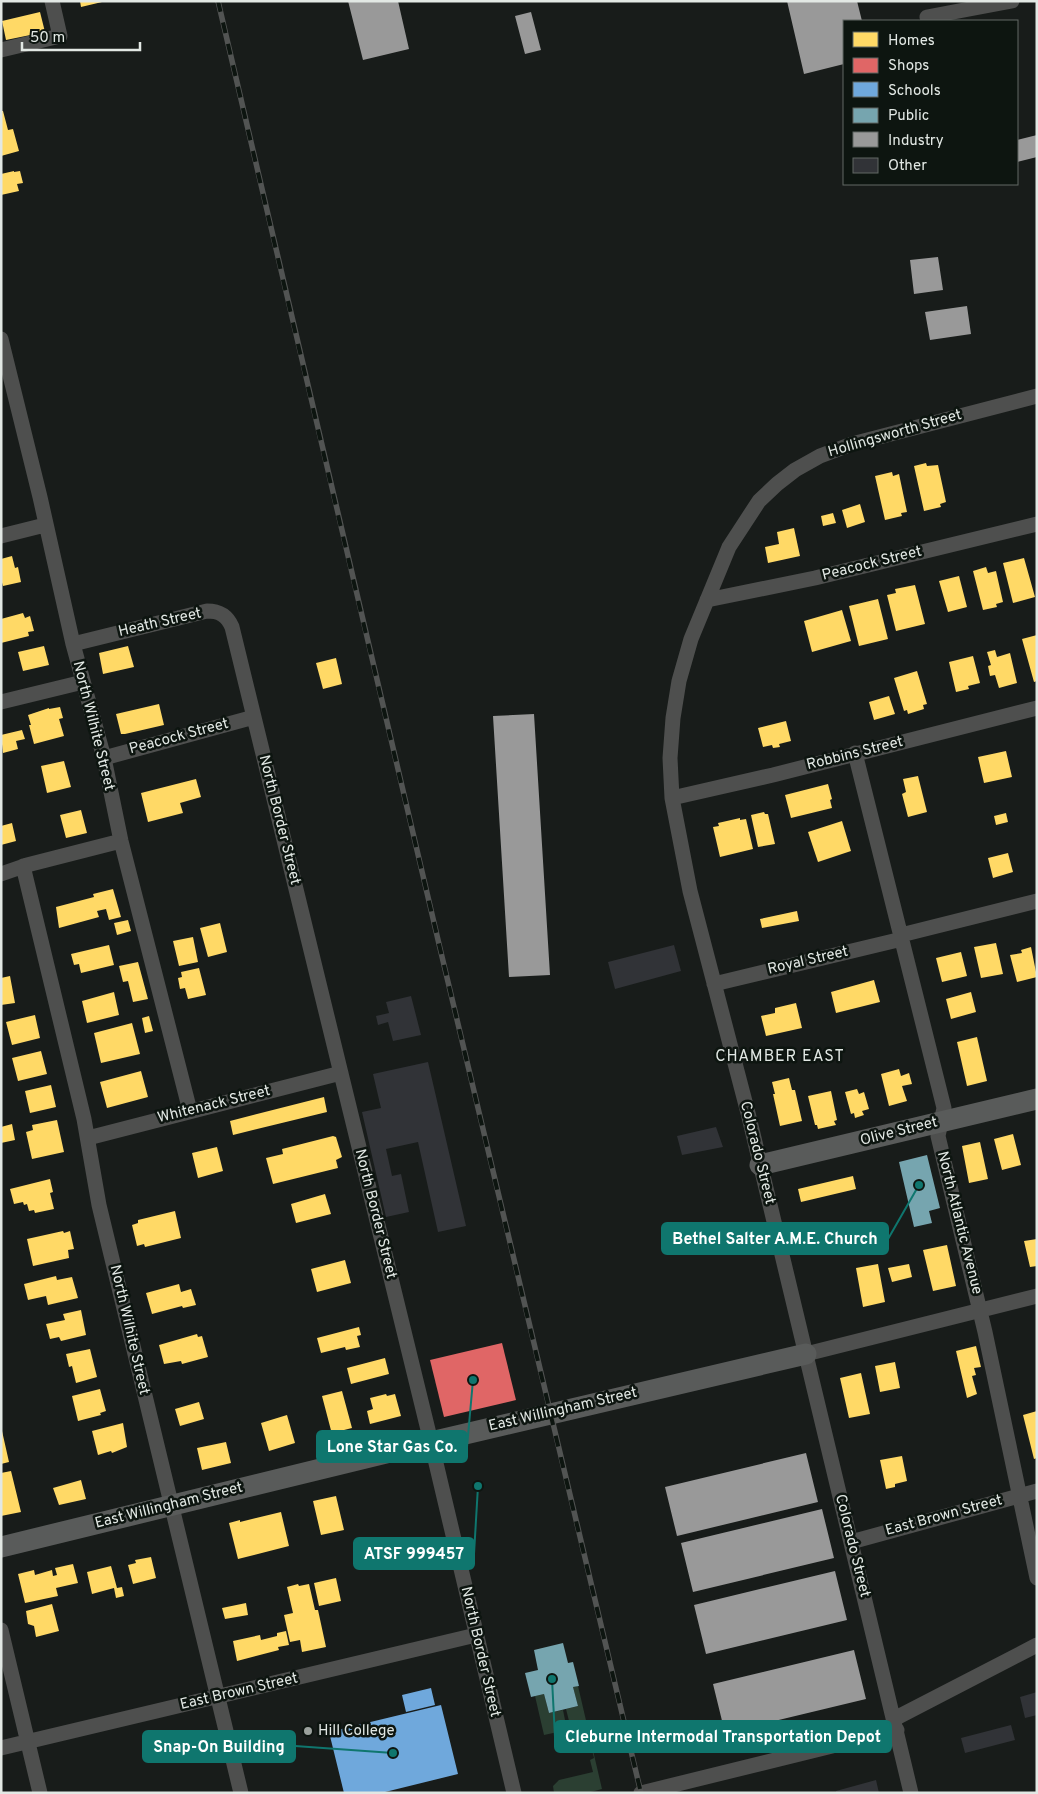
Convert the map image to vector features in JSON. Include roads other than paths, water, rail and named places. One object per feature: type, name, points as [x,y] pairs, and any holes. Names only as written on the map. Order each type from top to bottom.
[{"type":"street","points":[[1,50],[60,36],[52,1]]},
{"type":"street","points":[[927,17],[1012,1]]},
{"type":"street","name":"North Wilhite Street","points":[[1,339],[72,644],[104,758],[121,842],[190,1111]]},
{"type":"street","name":"Hollingsworth Street","points":[[707,600],[729,547],[759,501],[795,470],[820,456],[852,444],[1037,396]]},
{"type":"street","name":"Peacock Street","points":[[707,600],[815,578],[1037,524]]},
{"type":"street","points":[[1,536],[45,525]]},
{"type":"street","name":"Colorado Street","points":[[707,600],[691,639],[679,681],[673,718],[670,758],[672,798],[690,891],[760,1165],[911,1793]]},
{"type":"street","name":"Heath Street","points":[[72,644],[207,611],[222,614],[229,619],[234,636]]},
{"type":"street","name":"North Border Street","points":[[234,636],[431,1442],[514,1793]]},
{"type":"street","points":[[1,702],[83,682]]},
{"type":"street","name":"Robbins Street","points":[[672,798],[1037,708]]},
{"type":"street","name":"Peacock Street","points":[[104,758],[254,717]]},
{"type":"street","name":"North Atlantic Avenue","points":[[855,753],[944,1108],[938,1136],[980,1310],[1037,1578]]},
{"type":"street","points":[[1,874],[23,866],[121,842]]},
{"type":"street","name":"North Wilhite Street","points":[[23,866],[88,1138],[100,1206],[241,1793]]},
{"type":"street","name":"Royal Street","points":[[714,984],[1037,901]]},
{"type":"street","name":"Whitenack Street","points":[[88,1138],[341,1073]]},
{"type":"street","name":"Olive Street","points":[[760,1165],[1037,1099]]},
{"type":"street","name":"East Willingham Street","points":[[1,1547],[431,1442],[806,1354],[1037,1296]]},
{"type":"street","name":"East Brown Street","points":[[851,1542],[1037,1491]]},
{"type":"street","points":[[1,1630],[40,1793]]},
{"type":"street","name":"East Brown Street","points":[[1,1748],[476,1635]]},
{"type":"street","points":[[642,1793],[895,1725],[1037,1645]]},
{"type":"railway","points":[[218,1],[641,1793]]},
{"type":"place","name":"Bethel Salter A.M.E. Church","points":[[919,1185]]},
{"type":"place","name":"Lone Star Gas Co.","points":[[473,1380]]},
{"type":"place","name":"ATSF 999457","points":[[478,1486]]},
{"type":"place","name":"Cleburne Intermodal Transportation Depot","points":[[552,1679]]},
{"type":"place","name":"Hill College","points":[[308,1731]]},
{"type":"place","name":"Snap-On Building","points":[[393,1753]]},
{"type":"district","name":"CHAMBER EAST","points":[[780,1057]]}]
